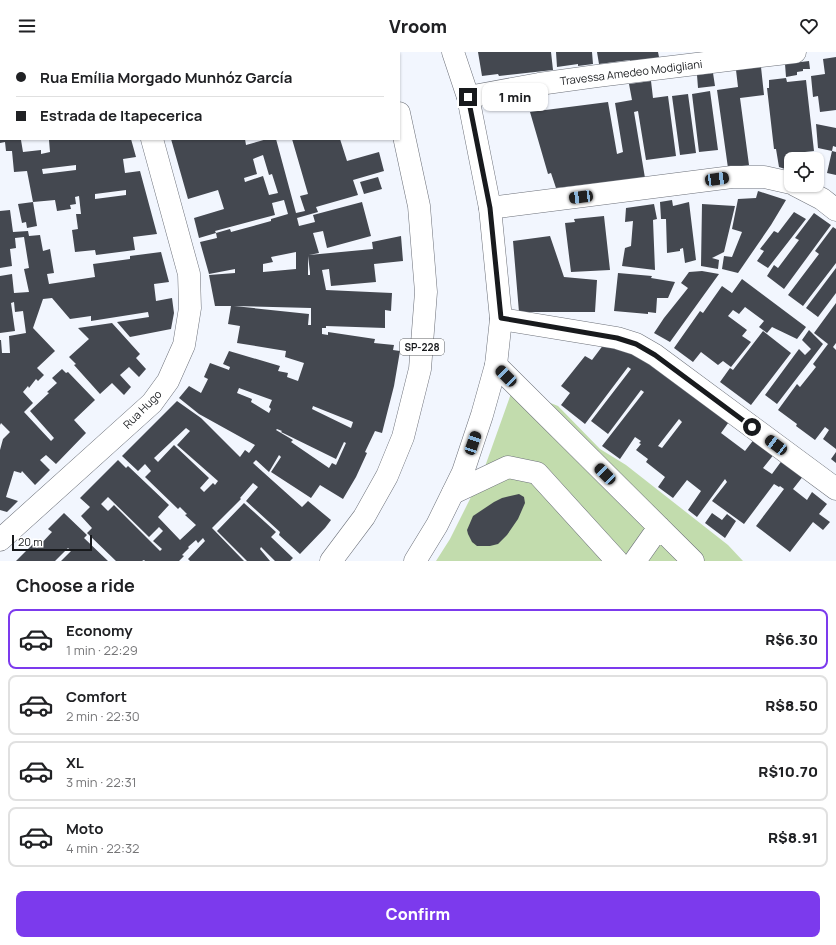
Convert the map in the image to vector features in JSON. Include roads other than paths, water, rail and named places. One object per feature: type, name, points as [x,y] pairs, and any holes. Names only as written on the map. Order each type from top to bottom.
[{"type":"street","points":[[415,561],[437,525],[463,472],[482,415],[496,365],[501,318],[490,208],[468,97],[453,52]]},
{"type":"street","name":"Travessa Amedeo Modigliani","points":[[468,97],[539,84],[795,52]]},
{"type":"street","name":"SP-228","points":[[331,561],[364,517],[386,476],[403,437],[420,369],[426,284],[419,206],[400,118]]},
{"type":"street","name":"Rua Hugo","points":[[0,540],[152,403],[168,382],[184,345],[190,308],[189,274],[152,140]]},
{"type":"street","points":[[490,208],[732,177],[764,178],[784,182]]},
{"type":"street","points":[[808,192],[822,199],[836,210]]},
{"type":"street","points":[[501,318],[617,338],[636,344],[655,355],[836,490]]},
{"type":"street","points":[[496,365],[693,561]]},
{"type":"street","points":[[453,492],[508,467],[537,473],[617,561]]},
{"type":"street","points":[[635,561],[659,527]]}]
